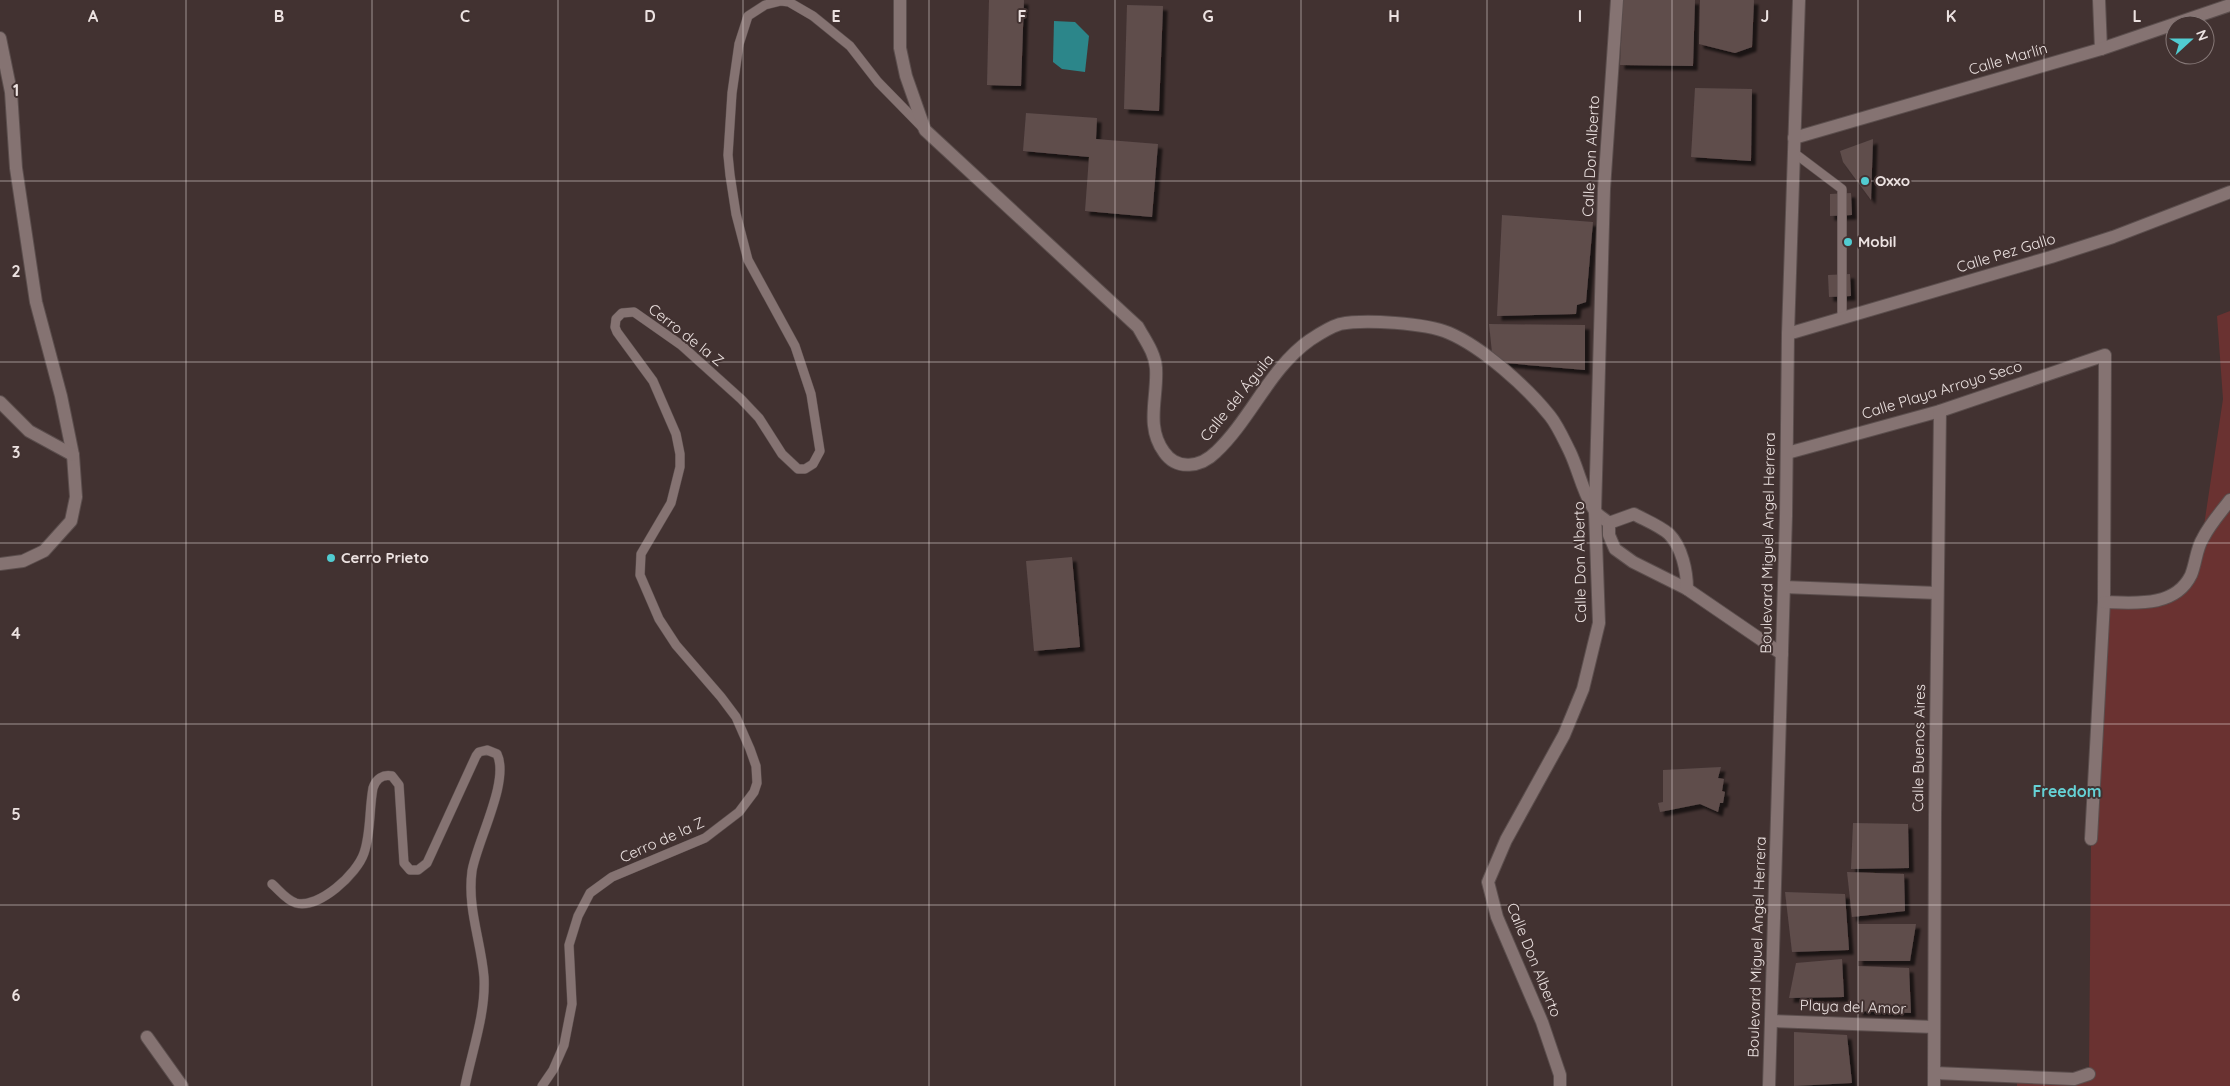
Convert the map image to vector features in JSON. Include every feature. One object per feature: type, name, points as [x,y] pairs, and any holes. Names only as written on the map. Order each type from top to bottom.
[{"type":"street","name":"Calle del Águila","points":[[900,0],[900,48],[906,76],[924,130],[1138,327],[1152,354],[1156,368],[1153,420],[1158,441],[1173,463],[1182,466],[1191,464],[1215,453],[1294,354],[1311,340],[1340,324],[1355,322],[1399,323],[1446,331],[1469,342],[1523,387],[1550,416],[1595,512]]},
{"type":"street","name":"Calle Don Alberto","points":[[1560,1086],[1560,1075],[1542,1022],[1496,917],[1488,882],[1506,840],[1564,735],[1583,689],[1599,623],[1595,512],[1604,189],[1617,0]]},
{"type":"street","name":"Boulevard Miguel Angel Herrera","points":[[1769,1086],[1784,587],[1788,334],[1799,0]]},
{"type":"street","points":[[2099,0],[2101,49]]},
{"type":"street","name":"Calle Marlín","points":[[1794,138],[2101,49],[2230,5]]},
{"type":"street","points":[[0,38],[10,92],[16,168],[36,302],[61,396],[73,455],[76,497],[71,521],[44,551],[23,561],[0,565]]},
{"type":"street","name":"Calle Pez Gallo","points":[[1788,334],[2069,251],[2230,192]]},
{"type":"street","name":"Calle Playa Arroyo Seco","points":[[1787,453],[1940,411],[2104,355],[2104,602]]},
{"type":"street","points":[[0,402],[29,431],[73,455]]},
{"type":"street","name":"Calle Buenos Aires","points":[[1934,1086],[1940,411]]},
{"type":"street","points":[[2091,839],[2104,602],[2146,603],[2168,597],[2176,591],[2190,576],[2202,539],[2230,500]]},
{"type":"street","points":[[1595,512],[1610,522]]},
{"type":"street","points":[[1610,522],[1634,514],[1668,534],[1675,542],[1687,571],[1687,588]]},
{"type":"street","points":[[1610,522],[1609,535],[1616,549],[1633,562],[1687,588],[1782,654]]},
{"type":"street","points":[[1784,587],[1937,593]]},
{"type":"street","name":"Playa del Amor","points":[[1771,1020],[1934,1026]]},
{"type":"street","points":[[147,1037],[182,1086]]},
{"type":"street","points":[[1935,1072],[2074,1079],[2089,1074]]},
{"type":"lane","name":"Cerro de la Z","points":[[542,1086],[553,1070],[564,1044],[572,998],[569,946],[578,916],[590,893],[612,878],[705,838],[739,812],[754,792],[757,783],[756,766],[736,717],[676,645],[656,612],[640,575],[639,562],[641,554],[672,503],[680,467],[680,454],[676,434],[653,380],[617,332],[615,328],[616,319],[624,312],[634,312],[675,340],[751,408],[788,461],[798,469],[808,467],[815,461],[820,452],[811,394],[795,346],[748,260],[736,214],[730,175],[728,155],[732,93],[739,44],[748,16],[764,5],[781,1],[789,2],[813,16],[850,46],[878,82],[924,130]]},
{"type":"lane","points":[[1794,152],[1842,189],[1842,318]]},
{"type":"lane","points":[[272,884],[288,899],[302,904],[318,898],[343,883],[351,875],[364,854],[373,788],[378,780],[386,776],[392,776],[399,785],[404,863],[410,870],[421,868],[427,863],[476,756],[483,750],[497,754],[501,768],[499,785],[472,873],[471,904],[482,964],[484,996],[465,1086]]},
{"type":"shaded area","points":[[2230,311],[2230,1086],[2017,1086],[2017,1076],[2089,1074],[2091,839],[2104,602],[2146,603],[2176,591],[2202,539],[2223,399],[2217,316]]},
{"type":"water","points":[[1054,21],[1075,22],[1089,36],[1085,72],[1062,69],[1053,62]]},
{"type":"building","points":[[989,0],[1024,0],[1021,86],[987,85]]},
{"type":"building","points":[[1623,0],[1695,0],[1693,66],[1620,65]]},
{"type":"building","points":[[1700,0],[1754,0],[1752,47],[1735,53],[1699,44]]},
{"type":"building","points":[[1127,5],[1163,6],[1159,111],[1124,109]]},
{"type":"building","points":[[1695,88],[1752,89],[1751,161],[1691,157]]},
{"type":"building","points":[[1026,113],[1097,118],[1096,139],[1158,144],[1152,217],[1085,211],[1089,157],[1023,151]]},
{"type":"building","name":"Oxxo","points":[[1873,139],[1871,200],[1843,162],[1840,151]]},
{"type":"building","points":[[1851,193],[1852,215],[1830,216],[1830,194]]},
{"type":"building","points":[[1502,215],[1593,222],[1586,302],[1577,305],[1576,314],[1497,316]]},
{"type":"building","points":[[1850,274],[1851,296],[1829,297],[1828,275]]},
{"type":"building","points":[[1489,324],[1585,325],[1585,370],[1493,362]]},
{"type":"building","points":[[1072,557],[1080,647],[1034,651],[1026,561]]},
{"type":"building","points":[[1721,767],[1718,778],[1724,779],[1722,791],[1725,792],[1723,803],[1720,803],[1718,812],[1700,804],[1660,812],[1658,803],[1663,802],[1663,770]]},
{"type":"building","points":[[1853,823],[1908,824],[1909,868],[1851,869]]},
{"type":"building","points":[[1847,872],[1904,874],[1905,911],[1852,917]]},
{"type":"building","points":[[1785,892],[1845,894],[1849,950],[1792,952]]},
{"type":"building","points":[[1858,924],[1916,924],[1910,961],[1858,961]]},
{"type":"building","points":[[1842,959],[1844,997],[1789,998],[1796,963]]},
{"type":"building","points":[[1858,966],[1909,968],[1911,1013],[1858,1011]]},
{"type":"building","points":[[1794,1032],[1847,1035],[1852,1083],[1794,1086]]},
{"type":"place","name":"Oxxo","points":[[1865,181]]},
{"type":"place","name":"Mobil","points":[[1848,242]]},
{"type":"place","name":"Cerro Prieto","points":[[331,558]]},
{"type":"district","name":"Freedom","points":[[2067,791]]}]
